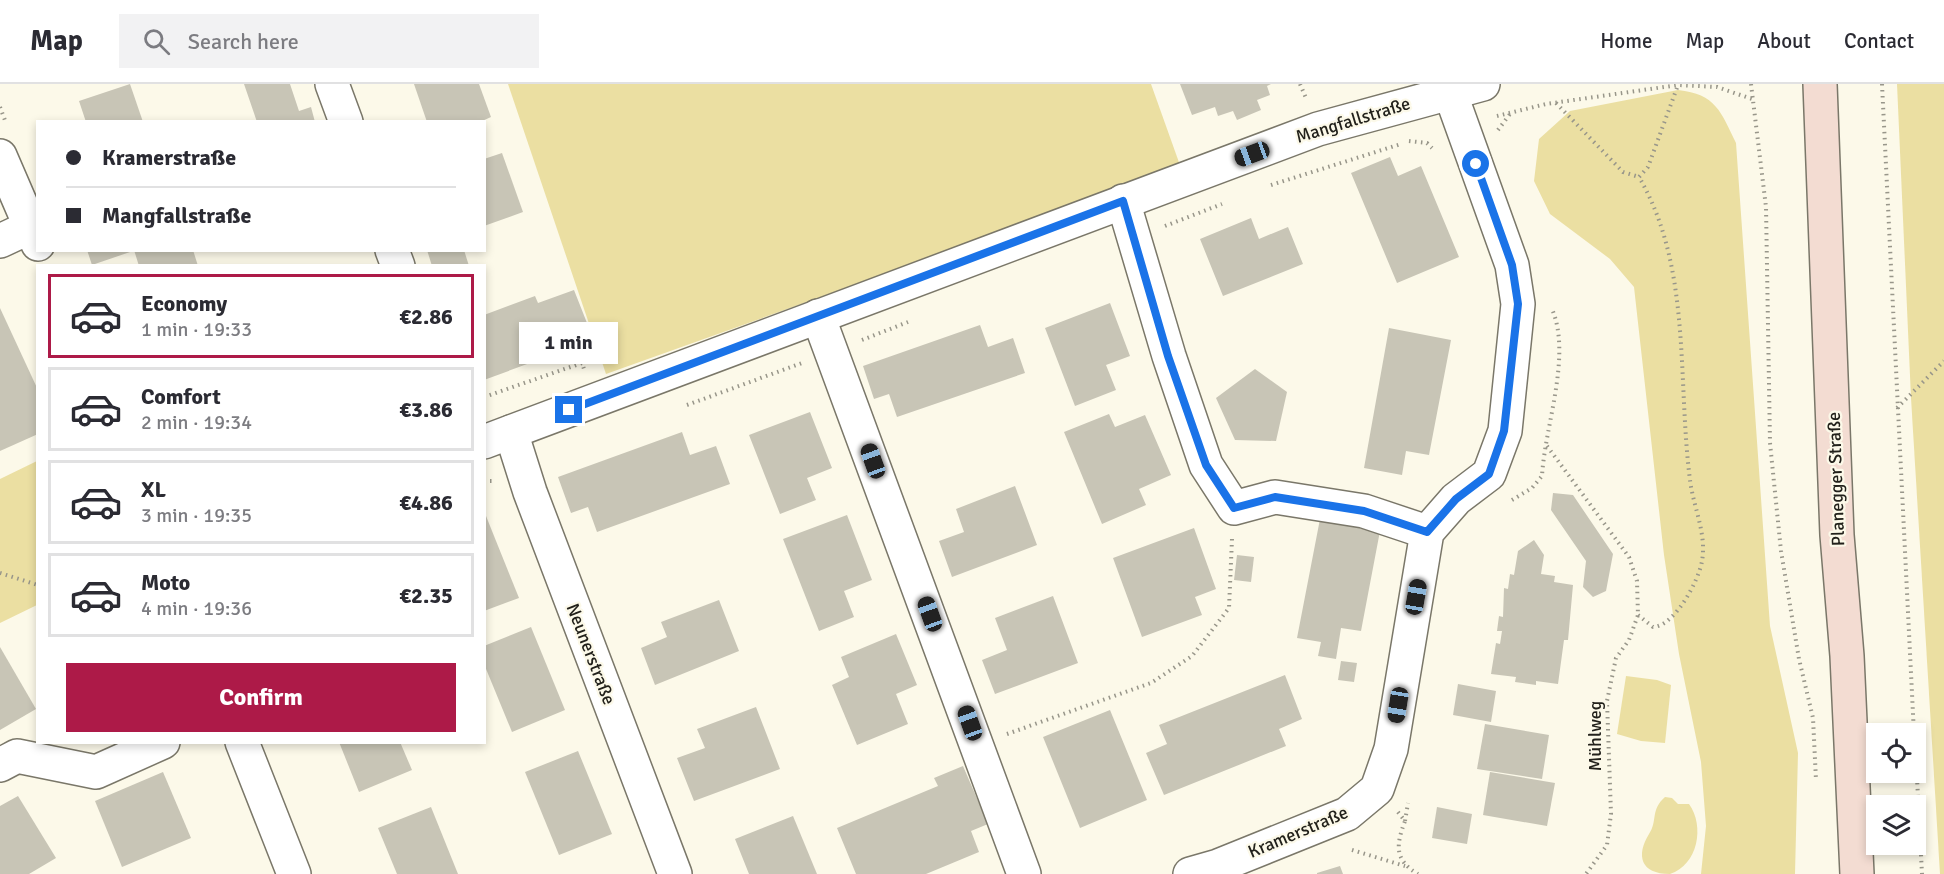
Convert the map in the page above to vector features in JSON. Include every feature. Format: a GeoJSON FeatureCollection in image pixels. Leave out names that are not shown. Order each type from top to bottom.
{"type":"FeatureCollection","features":[{"type":"Feature","properties":{"kind":"main road","name":"Planegger Straße"},"geometry":{"type":"LineString","coordinates":[[1820,84],[1837,535],[1847,656],[1857,874]]}},
{"type":"Feature","properties":{"kind":"street"},"geometry":{"type":"LineString","coordinates":[[333,84],[345,120]]}},
{"type":"Feature","properties":{"kind":"street","name":"Mangfallstraße"},"geometry":{"type":"LineString","coordinates":[[498,437],[1318,129],[1449,88],[1483,84]]}},
{"type":"Feature","properties":{"kind":"street"},"geometry":{"type":"LineString","coordinates":[[1377,789],[1390,748],[1427,532],[1456,499],[1489,474],[1504,431],[1518,304],[1512,265],[1449,88]]}},
{"type":"Feature","properties":{"kind":"street"},"geometry":{"type":"LineString","coordinates":[[0,156],[36,241],[0,241]]}},
{"type":"Feature","properties":{"kind":"street"},"geometry":{"type":"LineString","coordinates":[[1123,201],[1168,356],[1206,465],[1234,508],[1275,497],[1364,511],[1427,532]]}},
{"type":"Feature","properties":{"kind":"street"},"geometry":{"type":"LineString","coordinates":[[818,315],[1024,874]]}},
{"type":"Feature","properties":{"kind":"street","name":"Neunerstraße"},"geometry":{"type":"LineString","coordinates":[[498,437],[530,492],[675,874]]}},
{"type":"Feature","properties":{"kind":"street"},"geometry":{"type":"LineString","coordinates":[[0,765],[17,756],[96,772],[159,744]]}},
{"type":"Feature","properties":{"kind":"street"},"geometry":{"type":"LineString","coordinates":[[243,744],[294,874]]}},
{"type":"Feature","properties":{"kind":"street","name":"Kramerstraße"},"geometry":{"type":"LineString","coordinates":[[1209,871],[1347,814],[1377,789]]}},
{"type":"Feature","properties":{"kind":"path"},"geometry":{"type":"LineString","coordinates":[[1751,84],[1766,207],[1770,443],[1781,552],[1799,658],[1813,718],[1817,790]]}},
{"type":"Feature","properties":{"kind":"path"},"geometry":{"type":"LineString","coordinates":[[1881,84],[1913,723]]}},
{"type":"Feature","properties":{"kind":"path"},"geometry":{"type":"LineString","coordinates":[[1461,124],[1556,103],[1678,86],[1717,87],[1752,99]]}},
{"type":"Feature","properties":{"kind":"path"},"geometry":{"type":"LineString","coordinates":[[1639,177],[1648,167],[1678,86]]}},
{"type":"Feature","properties":{"kind":"path"},"geometry":{"type":"LineString","coordinates":[[1556,103],[1623,172],[1639,177],[1659,220],[1671,262],[1680,321],[1682,403],[1690,483],[1700,526],[1703,560],[1693,588],[1667,622],[1653,627],[1638,615]]}},
{"type":"Feature","properties":{"kind":"path"},"geometry":{"type":"LineString","coordinates":[[1896,409],[1944,361]]}},
{"type":"Feature","properties":{"kind":"path","name":"Mühlweg"},"geometry":{"type":"LineString","coordinates":[[1506,503],[1532,488],[1542,476],[1547,446],[1629,557],[1637,581],[1638,615],[1629,640],[1616,658],[1607,701],[1611,814],[1607,845],[1586,874]]}},
{"type":"Feature","properties":{"kind":"path"},"geometry":{"type":"LineString","coordinates":[[978,745],[1150,683],[1192,656],[1229,608],[1234,508]]}},
{"type":"Feature","properties":{"kind":"path"},"geometry":{"type":"LineString","coordinates":[[0,573],[36,584]]}},
{"type":"Feature","properties":{"kind":"path"},"geometry":{"type":"LineString","coordinates":[[1917,783],[1922,874]]}},
{"type":"Feature","properties":{"kind":"path"},"geometry":{"type":"LineString","coordinates":[[1377,789],[1405,821]]}},
{"type":"Feature","properties":{"kind":"path"},"geometry":{"type":"LineString","coordinates":[[1409,797],[1398,848],[1406,866],[1418,874]]}},
{"type":"Feature","properties":{"kind":"shaded area"},"geometry":{"type":"Polygon","coordinates":[[[508,84],[1151,84],[1181,168],[606,374],[508,84]]]}},
{"type":"Feature","properties":{"kind":"shaded area"},"geometry":{"type":"Polygon","coordinates":[[[1897,84],[1944,84],[1944,874],[1940,874],[1911,398],[1897,84]]]}},
{"type":"Feature","properties":{"kind":"shaded area"},"geometry":{"type":"Polygon","coordinates":[[[1678,90],[1701,96],[1716,106],[1736,143],[1770,626],[1798,753],[1795,874],[1701,874],[1706,826],[1701,762],[1679,654],[1664,555],[1634,287],[1610,259],[1550,214],[1534,181],[1539,139],[1570,111],[1678,90]]]}},
{"type":"Feature","properties":{"kind":"shaded area"},"geometry":{"type":"Polygon","coordinates":[[[36,461],[36,605],[0,623],[0,479],[36,461]]]}},
{"type":"Feature","properties":{"kind":"shaded area"},"geometry":{"type":"Polygon","coordinates":[[[1626,676],[1657,680],[1671,685],[1665,743],[1641,741],[1617,734],[1626,676]]]}},
{"type":"Feature","properties":{"kind":"shaded area"},"geometry":{"type":"Polygon","coordinates":[[[1665,797],[1672,798],[1678,804],[1689,804],[1697,823],[1693,854],[1680,869],[1670,874],[1652,871],[1643,862],[1642,856],[1645,842],[1652,829],[1657,806],[1665,797]]]}},
{"type":"Feature","properties":{"kind":"building"},"geometry":{"type":"Polygon","coordinates":[[[130,84],[142,120],[85,120],[79,101],[130,84]]]}},
{"type":"Feature","properties":{"kind":"building"},"geometry":{"type":"Polygon","coordinates":[[[244,84],[290,84],[299,111],[311,107],[314,120],[256,120],[244,84]]]}},
{"type":"Feature","properties":{"kind":"building"},"geometry":{"type":"Polygon","coordinates":[[[414,84],[479,84],[491,117],[484,120],[426,120],[414,84]]]}},
{"type":"Feature","properties":{"kind":"building"},"geometry":{"type":"Polygon","coordinates":[[[1180,84],[1271,84],[1267,86],[1270,95],[1257,100],[1261,110],[1237,120],[1233,111],[1218,116],[1215,107],[1192,115],[1180,84]]]}},
{"type":"Feature","properties":{"kind":"building"},"geometry":{"type":"Polygon","coordinates":[[[502,153],[523,212],[486,225],[486,158],[502,153]]]}},
{"type":"Feature","properties":{"kind":"building"},"geometry":{"type":"Polygon","coordinates":[[[1390,157],[1398,176],[1421,166],[1459,257],[1397,283],[1351,173],[1390,157]]]}},
{"type":"Feature","properties":{"kind":"building"},"geometry":{"type":"Polygon","coordinates":[[[1251,218],[1259,239],[1288,227],[1303,264],[1223,296],[1200,239],[1251,218]]]}},
{"type":"Feature","properties":{"kind":"building"},"geometry":{"type":"Polygon","coordinates":[[[88,252],[130,252],[95,264],[92,264],[88,252]]]}},
{"type":"Feature","properties":{"kind":"building"},"geometry":{"type":"Polygon","coordinates":[[[135,252],[194,252],[197,264],[138,264],[135,252]]]}},
{"type":"Feature","properties":{"kind":"building"},"geometry":{"type":"Polygon","coordinates":[[[428,252],[465,252],[468,264],[431,264],[428,252]]]}},
{"type":"Feature","properties":{"kind":"building"},"geometry":{"type":"Polygon","coordinates":[[[574,290],[587,323],[551,337],[557,353],[486,379],[486,314],[535,296],[538,303],[574,290]]]}},
{"type":"Feature","properties":{"kind":"building"},"geometry":{"type":"Polygon","coordinates":[[[1110,303],[1130,356],[1106,365],[1116,390],[1075,406],[1045,328],[1110,303]]]}},
{"type":"Feature","properties":{"kind":"building"},"geometry":{"type":"Polygon","coordinates":[[[0,308],[36,386],[36,435],[0,451],[0,308]]]}},
{"type":"Feature","properties":{"kind":"building"},"geometry":{"type":"Polygon","coordinates":[[[980,325],[988,347],[1013,338],[1025,373],[897,417],[889,394],[874,399],[863,366],[980,325]]]}},
{"type":"Feature","properties":{"kind":"building"},"geometry":{"type":"Polygon","coordinates":[[[1389,328],[1451,340],[1429,455],[1406,451],[1402,475],[1364,468],[1389,328]]]}},
{"type":"Feature","properties":{"kind":"building"},"geometry":{"type":"Polygon","coordinates":[[[1255,369],[1287,392],[1276,441],[1235,440],[1216,398],[1255,369]]]}},
{"type":"Feature","properties":{"kind":"building"},"geometry":{"type":"Polygon","coordinates":[[[810,412],[832,468],[807,478],[816,500],[780,514],[749,435],[810,412]]]}},
{"type":"Feature","properties":{"kind":"building"},"geometry":{"type":"Polygon","coordinates":[[[1109,414],[1115,427],[1145,415],[1171,475],[1139,489],[1146,505],[1102,524],[1064,432],[1109,414]]]}},
{"type":"Feature","properties":{"kind":"building"},"geometry":{"type":"Polygon","coordinates":[[[682,432],[690,455],[716,446],[730,484],[597,532],[588,507],[571,513],[558,477],[682,432]]]}},
{"type":"Feature","properties":{"kind":"building"},"geometry":{"type":"Polygon","coordinates":[[[1015,486],[1037,545],[952,577],[939,541],[964,532],[956,509],[1015,486]]]}},
{"type":"Feature","properties":{"kind":"building"},"geometry":{"type":"Polygon","coordinates":[[[1553,493],[1573,495],[1613,554],[1606,591],[1593,597],[1583,587],[1586,561],[1551,510],[1553,493]]]}},
{"type":"Feature","properties":{"kind":"building"},"geometry":{"type":"Polygon","coordinates":[[[847,515],[872,580],[844,591],[854,617],[819,631],[783,539],[847,515]]]}},
{"type":"Feature","properties":{"kind":"building"},"geometry":{"type":"Polygon","coordinates":[[[486,516],[519,598],[486,610],[486,516]]]}},
{"type":"Feature","properties":{"kind":"building"},"geometry":{"type":"Polygon","coordinates":[[[1320,519],[1380,531],[1361,631],[1341,628],[1336,659],[1318,656],[1321,642],[1297,638],[1320,519]]]}},
{"type":"Feature","properties":{"kind":"building"},"geometry":{"type":"Polygon","coordinates":[[[1194,528],[1216,589],[1195,597],[1202,615],[1142,637],[1113,558],[1194,528]]]}},
{"type":"Feature","properties":{"kind":"building"},"geometry":{"type":"Polygon","coordinates":[[[1534,540],[1544,555],[1541,574],[1555,576],[1554,582],[1573,585],[1568,640],[1564,640],[1558,684],[1536,681],[1536,685],[1515,682],[1516,677],[1491,674],[1496,643],[1500,644],[1502,631],[1497,631],[1499,616],[1503,617],[1504,588],[1508,589],[1510,574],[1514,575],[1518,551],[1534,540]]]}},
{"type":"Feature","properties":{"kind":"building"},"geometry":{"type":"Polygon","coordinates":[[[1237,555],[1254,557],[1251,582],[1234,580],[1237,555]]]}},
{"type":"Feature","properties":{"kind":"building"},"geometry":{"type":"Polygon","coordinates":[[[1053,596],[1078,663],[995,694],[982,660],[1007,650],[995,618],[1053,596]]]}},
{"type":"Feature","properties":{"kind":"building"},"geometry":{"type":"Polygon","coordinates":[[[719,600],[739,651],[655,685],[641,648],[667,637],[661,622],[719,600]]]}},
{"type":"Feature","properties":{"kind":"building"},"geometry":{"type":"Polygon","coordinates":[[[531,627],[565,710],[512,732],[486,669],[486,645],[531,627]]]}},
{"type":"Feature","properties":{"kind":"building"},"geometry":{"type":"Polygon","coordinates":[[[896,634],[917,685],[896,694],[908,724],[857,745],[832,685],[849,677],[841,657],[896,634]]]}},
{"type":"Feature","properties":{"kind":"building"},"geometry":{"type":"Polygon","coordinates":[[[0,647],[36,709],[0,730],[0,647]]]}},
{"type":"Feature","properties":{"kind":"building"},"geometry":{"type":"Polygon","coordinates":[[[1341,661],[1357,663],[1354,682],[1338,680],[1341,661]]]}},
{"type":"Feature","properties":{"kind":"building"},"geometry":{"type":"Polygon","coordinates":[[[1285,675],[1302,719],[1279,729],[1286,746],[1164,795],[1146,753],[1167,744],[1159,725],[1285,675]]]}},
{"type":"Feature","properties":{"kind":"building"},"geometry":{"type":"Polygon","coordinates":[[[1458,684],[1496,691],[1491,722],[1453,715],[1458,684]]]}},
{"type":"Feature","properties":{"kind":"building"},"geometry":{"type":"Polygon","coordinates":[[[756,707],[780,769],[694,801],[677,758],[705,748],[697,729],[756,707]]]}},
{"type":"Feature","properties":{"kind":"building"},"geometry":{"type":"Polygon","coordinates":[[[1110,710],[1147,800],[1080,828],[1043,737],[1110,710]]]}},
{"type":"Feature","properties":{"kind":"building"},"geometry":{"type":"Polygon","coordinates":[[[1485,724],[1549,735],[1542,779],[1477,769],[1485,724]]]}},
{"type":"Feature","properties":{"kind":"building"},"geometry":{"type":"Polygon","coordinates":[[[340,744],[401,744],[412,770],[359,792],[340,744]]]}},
{"type":"Feature","properties":{"kind":"building"},"geometry":{"type":"Polygon","coordinates":[[[578,751],[612,834],[559,855],[525,772],[578,751]]]}},
{"type":"Feature","properties":{"kind":"building"},"geometry":{"type":"Polygon","coordinates":[[[963,766],[988,824],[971,831],[979,852],[926,874],[856,874],[837,828],[938,786],[934,778],[963,766]]]}},
{"type":"Feature","properties":{"kind":"building"},"geometry":{"type":"Polygon","coordinates":[[[163,772],[191,838],[122,867],[95,801],[163,772]]]}},
{"type":"Feature","properties":{"kind":"building"},"geometry":{"type":"Polygon","coordinates":[[[1490,772],[1555,783],[1547,826],[1483,815],[1490,772]]]}},
{"type":"Feature","properties":{"kind":"building"},"geometry":{"type":"Polygon","coordinates":[[[18,796],[56,858],[29,874],[0,874],[0,806],[18,796]]]}},
{"type":"Feature","properties":{"kind":"building"},"geometry":{"type":"Polygon","coordinates":[[[431,807],[458,874],[397,874],[378,828],[431,807]]]}},
{"type":"Feature","properties":{"kind":"building"},"geometry":{"type":"Polygon","coordinates":[[[1437,807],[1472,814],[1467,844],[1432,838],[1437,807]]]}},
{"type":"Feature","properties":{"kind":"building"},"geometry":{"type":"Polygon","coordinates":[[[793,816],[817,874],[749,874],[735,839],[793,816]]]}},
{"type":"Feature","properties":{"kind":"building"},"geometry":{"type":"Polygon","coordinates":[[[1340,866],[1343,874],[1317,874],[1317,873],[1340,866]]]}},
{"type":"Feature","properties":{"kind":"route"},"geometry":{"type":"LineString","coordinates":[[569,410],[1123,201],[1168,356],[1206,465],[1234,508],[1275,497],[1364,511],[1427,532],[1456,499],[1489,474],[1504,431],[1518,304],[1512,265],[1476,164]]}}]}
